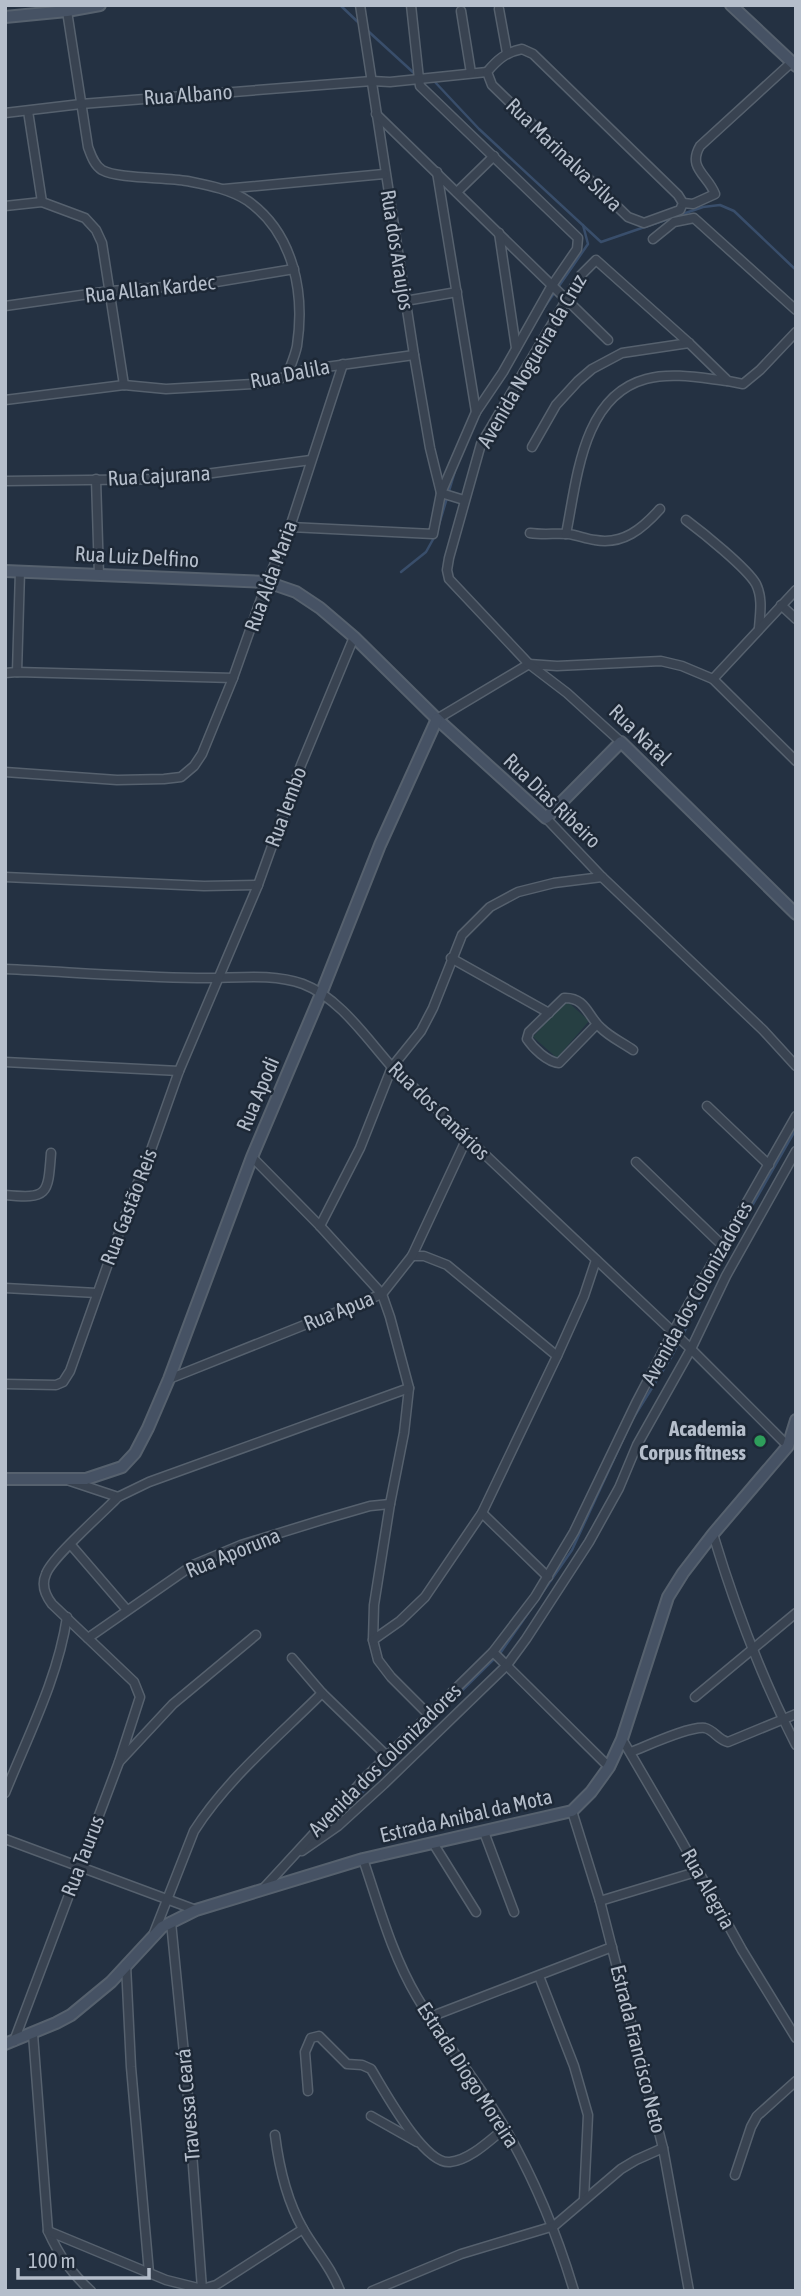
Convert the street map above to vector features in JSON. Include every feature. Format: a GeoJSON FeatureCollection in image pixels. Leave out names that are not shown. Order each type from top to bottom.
{"type":"FeatureCollection","features":[{"type":"Feature","properties":{"kind":"street"},"geometry":{"type":"LineString","coordinates":[[5,17],[100,5]]}},
{"type":"Feature","properties":{"kind":"street","name":"Rua dos Araujos"},"geometry":{"type":"LineString","coordinates":[[360,5],[414,355],[430,447],[444,494]]}},
{"type":"Feature","properties":{"kind":"street"},"geometry":{"type":"LineString","coordinates":[[411,5],[422,77],[420,86],[494,156],[457,192]]}},
{"type":"Feature","properties":{"kind":"street"},"geometry":{"type":"LineString","coordinates":[[731,5],[794,64]]}},
{"type":"Feature","properties":{"kind":"street"},"geometry":{"type":"LineString","coordinates":[[499,9],[507,53]]}},
{"type":"Feature","properties":{"kind":"street"},"geometry":{"type":"LineString","coordinates":[[67,11],[88,147],[92,158],[104,171],[185,180],[223,189],[247,201],[263,215],[285,245],[300,299],[296,348],[286,376]]}},
{"type":"Feature","properties":{"kind":"street"},"geometry":{"type":"LineString","coordinates":[[461,11],[471,73]]}},
{"type":"Feature","properties":{"kind":"street"},"geometry":{"type":"LineString","coordinates":[[487,72],[507,53],[523,49],[533,54],[678,195],[683,203]]}},
{"type":"Feature","properties":{"kind":"street","name":"Rua Marinalva Silva"},"geometry":{"type":"LineString","coordinates":[[487,72],[492,85],[628,218],[644,223],[680,209],[683,203],[694,204],[715,194],[695,164],[695,154],[700,145],[794,64]]}},
{"type":"Feature","properties":{"kind":"street","name":"Rua Albano"},"geometry":{"type":"LineString","coordinates":[[5,113],[81,104],[372,81],[390,82],[487,72]]}},
{"type":"Feature","properties":{"kind":"street"},"geometry":{"type":"LineString","coordinates":[[28,111],[42,202]]}},
{"type":"Feature","properties":{"kind":"street"},"geometry":{"type":"LineString","coordinates":[[376,114],[608,340]]}},
{"type":"Feature","properties":{"kind":"street","name":"Avenida Nogueira da Cruz"},"geometry":{"type":"LineString","coordinates":[[290,527],[433,534],[444,494],[476,412],[579,243],[578,238],[494,156]]}},
{"type":"Feature","properties":{"kind":"street"},"geometry":{"type":"LineString","coordinates":[[437,172],[476,412]]}},
{"type":"Feature","properties":{"kind":"street"},"geometry":{"type":"LineString","coordinates":[[223,189],[384,174]]}},
{"type":"Feature","properties":{"kind":"street"},"geometry":{"type":"LineString","coordinates":[[5,206],[42,202],[85,218],[96,230],[102,243],[124,385]]}},
{"type":"Feature","properties":{"kind":"street"},"geometry":{"type":"LineString","coordinates":[[653,239],[674,222],[694,218],[796,310]]}},
{"type":"Feature","properties":{"kind":"street"},"geometry":{"type":"LineString","coordinates":[[499,233],[516,348]]}},
{"type":"Feature","properties":{"kind":"street","name":"Avenida Nogueira da Cruz"},"geometry":{"type":"LineString","coordinates":[[455,587],[449,579],[447,569],[462,499],[481,444],[581,275],[596,260],[690,343]]}},
{"type":"Feature","properties":{"kind":"street","name":"Rua Allan Kardec"},"geometry":{"type":"LineString","coordinates":[[5,306],[110,291],[204,284],[293,269]]}},
{"type":"Feature","properties":{"kind":"street"},"geometry":{"type":"LineString","coordinates":[[405,301],[457,292]]}},
{"type":"Feature","properties":{"kind":"street"},"geometry":{"type":"LineString","coordinates":[[566,534],[589,434],[606,405],[627,385],[648,378],[689,376],[743,384],[796,332]]}},
{"type":"Feature","properties":{"kind":"street"},"geometry":{"type":"LineString","coordinates":[[532,447],[561,399],[578,380],[622,353],[690,343],[728,381]]}},
{"type":"Feature","properties":{"kind":"street","name":"Rua Dalila"},"geometry":{"type":"LineString","coordinates":[[5,400],[124,385],[166,390],[253,384],[304,370],[414,355]]}},
{"type":"Feature","properties":{"kind":"street","name":"Rua Alda Maria"},"geometry":{"type":"LineString","coordinates":[[5,772],[117,780],[181,777],[194,766],[202,754],[233,678],[290,527],[343,364]]}},
{"type":"Feature","properties":{"kind":"street","name":"Rua Cajurana"},"geometry":{"type":"LineString","coordinates":[[5,481],[168,479],[311,460]]}},
{"type":"Feature","properties":{"kind":"street"},"geometry":{"type":"LineString","coordinates":[[96,479],[99,575]]}},
{"type":"Feature","properties":{"kind":"street"},"geometry":{"type":"LineString","coordinates":[[444,494],[462,499]]}},
{"type":"Feature","properties":{"kind":"street"},"geometry":{"type":"LineString","coordinates":[[530,533],[566,534],[613,541],[645,526],[660,509]]}},
{"type":"Feature","properties":{"kind":"street"},"geometry":{"type":"LineString","coordinates":[[686,520],[718,546],[756,584],[761,609],[759,628]]}},
{"type":"Feature","properties":{"kind":"street","name":"Rua Luiz Delfino"},"geometry":{"type":"LineString","coordinates":[[5,571],[267,582]]}},
{"type":"Feature","properties":{"kind":"street"},"geometry":{"type":"LineString","coordinates":[[17,671],[20,571]]}},
{"type":"Feature","properties":{"kind":"street","name":"Rua Dias Ribeiro"},"geometry":{"type":"LineString","coordinates":[[267,582],[296,592],[354,637],[437,719],[546,818],[601,877],[763,1030],[796,1066]]}},
{"type":"Feature","properties":{"kind":"street","name":"Rua Natal"},"geometry":{"type":"LineString","coordinates":[[455,587],[529,664],[567,693],[621,743],[796,914]]}},
{"type":"Feature","properties":{"kind":"street"},"geometry":{"type":"LineString","coordinates":[[713,679],[796,590]]}},
{"type":"Feature","properties":{"kind":"street"},"geometry":{"type":"LineString","coordinates":[[781,605],[796,620]]}},
{"type":"Feature","properties":{"kind":"street","name":"Rua Iembo"},"geometry":{"type":"LineString","coordinates":[[219,978],[258,885],[300,765],[354,637]]}},
{"type":"Feature","properties":{"kind":"street"},"geometry":{"type":"LineString","coordinates":[[437,719],[529,664],[557,666],[661,661],[682,666],[713,679],[796,761]]}},
{"type":"Feature","properties":{"kind":"street"},"geometry":{"type":"LineString","coordinates":[[5,673],[17,671],[233,678]]}},
{"type":"Feature","properties":{"kind":"street","name":"Rua Apodi"},"geometry":{"type":"LineString","coordinates":[[66,1480],[86,1479],[122,1467],[135,1453],[148,1428],[252,1157],[380,845],[437,719]]}},
{"type":"Feature","properties":{"kind":"street"},"geometry":{"type":"LineString","coordinates":[[546,818],[621,743]]}},
{"type":"Feature","properties":{"kind":"street"},"geometry":{"type":"LineString","coordinates":[[5,877],[204,886],[258,885]]}},
{"type":"Feature","properties":{"kind":"street"},"geometry":{"type":"LineString","coordinates":[[320,1226],[360,1148],[392,1067],[421,1031],[441,989],[461,935],[490,907],[518,892],[554,883],[601,877]]}},
{"type":"Feature","properties":{"kind":"street"},"geometry":{"type":"LineString","coordinates":[[451,958],[549,1013]]}},
{"type":"Feature","properties":{"kind":"street","name":"Rua dos Canários"},"geometry":{"type":"LineString","coordinates":[[5,969],[198,979],[262,978],[303,985],[321,994],[340,1010],[392,1067],[676,1335],[794,1431]]}},
{"type":"Feature","properties":{"kind":"street","name":"Rua Gastão Reis"},"geometry":{"type":"LineString","coordinates":[[5,1384],[51,1385],[63,1382],[70,1371],[179,1071],[219,978]]}},
{"type":"Feature","properties":{"kind":"street"},"geometry":{"type":"LineString","coordinates":[[597,1024],[556,1063],[527,1039],[529,1032],[564,998],[570,998],[587,1008],[597,1024],[633,1050]]}},
{"type":"Feature","properties":{"kind":"street"},"geometry":{"type":"LineString","coordinates":[[5,1062],[179,1071]]}},
{"type":"Feature","properties":{"kind":"street"},"geometry":{"type":"LineString","coordinates":[[707,1106],[769,1165]]}},
{"type":"Feature","properties":{"kind":"street","name":"Avenida dos Colonizadores"},"geometry":{"type":"LineString","coordinates":[[262,1890],[387,1756],[495,1653],[548,1577],[574,1532],[637,1401],[796,1116]]}},
{"type":"Feature","properties":{"kind":"street","name":"Rua Apua"},"geometry":{"type":"LineString","coordinates":[[169,1379],[382,1294],[412,1256],[467,1138]]}},
{"type":"Feature","properties":{"kind":"street","name":"Avenida dos Colonizadores"},"geometry":{"type":"LineString","coordinates":[[288,1861],[358,1810],[505,1664],[546,1610],[589,1542],[726,1276],[796,1151]]}},
{"type":"Feature","properties":{"kind":"street"},"geometry":{"type":"LineString","coordinates":[[5,1195],[37,1197],[43,1193],[50,1174],[51,1153]]}},
{"type":"Feature","properties":{"kind":"street"},"geometry":{"type":"LineString","coordinates":[[252,1157],[382,1294],[409,1388],[404,1433],[374,1605],[373,1640],[379,1660],[391,1677],[429,1715]]}},
{"type":"Feature","properties":{"kind":"street"},"geometry":{"type":"LineString","coordinates":[[636,1162],[723,1246]]}},
{"type":"Feature","properties":{"kind":"street"},"geometry":{"type":"LineString","coordinates":[[412,1256],[436,1259],[447,1265],[557,1356]]}},
{"type":"Feature","properties":{"kind":"street"},"geometry":{"type":"LineString","coordinates":[[373,1640],[400,1621],[425,1597],[482,1513],[557,1356],[584,1296],[596,1260]]}},
{"type":"Feature","properties":{"kind":"street"},"geometry":{"type":"LineString","coordinates":[[5,1288],[97,1293]]}},
{"type":"Feature","properties":{"kind":"street"},"geometry":{"type":"LineString","coordinates":[[88,1638],[52,1604],[46,1596],[44,1583],[52,1563],[118,1497],[149,1482],[409,1388]]}},
{"type":"Feature","properties":{"kind":"street","name":"Estrada Anibal da Mota"},"geometry":{"type":"LineString","coordinates":[[10,2043],[71,2015],[111,1982],[152,1937],[171,1922],[196,1910],[363,1859],[572,1811],[609,1767],[622,1739],[668,1597],[713,1534],[794,1431]]}},
{"type":"Feature","properties":{"kind":"street"},"geometry":{"type":"LineString","coordinates":[[5,1479],[66,1480],[118,1497]]}},
{"type":"Feature","properties":{"kind":"street","name":"Rua Aporuna"},"geometry":{"type":"LineString","coordinates":[[88,1638],[185,1569],[205,1560],[241,1545],[326,1519],[370,1506],[390,1504]]}},
{"type":"Feature","properties":{"kind":"street"},"geometry":{"type":"LineString","coordinates":[[482,1513],[548,1577]]}},
{"type":"Feature","properties":{"kind":"street"},"geometry":{"type":"LineString","coordinates":[[713,1534],[733,1601],[752,1651],[796,1745]]}},
{"type":"Feature","properties":{"kind":"street"},"geometry":{"type":"LineString","coordinates":[[71,1545],[127,1610]]}},
{"type":"Feature","properties":{"kind":"street"},"geometry":{"type":"LineString","coordinates":[[695,1697],[796,1613]]}},
{"type":"Feature","properties":{"kind":"street"},"geometry":{"type":"LineString","coordinates":[[5,1793],[51,1679],[63,1641],[66,1617]]}},
{"type":"Feature","properties":{"kind":"street"},"geometry":{"type":"LineString","coordinates":[[119,1762],[173,1704],[256,1635]]}},
{"type":"Feature","properties":{"kind":"street","name":"Rua Taurus"},"geometry":{"type":"LineString","coordinates":[[10,2043],[119,1762],[140,1697],[134,1682],[88,1638]]}},
{"type":"Feature","properties":{"kind":"street"},"geometry":{"type":"LineString","coordinates":[[495,1653],[609,1767]]}},
{"type":"Feature","properties":{"kind":"street"},"geometry":{"type":"LineString","coordinates":[[292,1658],[322,1693],[387,1756]]}},
{"type":"Feature","properties":{"kind":"street"},"geometry":{"type":"LineString","coordinates":[[152,1937],[194,1831],[203,1817],[218,1797],[322,1693]]}},
{"type":"Feature","properties":{"kind":"street"},"geometry":{"type":"LineString","coordinates":[[631,1752],[676,1734],[702,1728],[728,1742],[796,1714]]}},
{"type":"Feature","properties":{"kind":"street"},"geometry":{"type":"LineString","coordinates":[[416,1730],[426,1741]]}},
{"type":"Feature","properties":{"kind":"street","name":"Rua Alegria"},"geometry":{"type":"LineString","coordinates":[[622,1739],[742,1950],[796,2038]]}},
{"type":"Feature","properties":{"kind":"street","name":"Estrada Francisco Neto"},"geometry":{"type":"LineString","coordinates":[[572,1811],[600,1901],[663,2148],[689,2291]]}},
{"type":"Feature","properties":{"kind":"street"},"geometry":{"type":"LineString","coordinates":[[484,1832],[514,1912]]}},
{"type":"Feature","properties":{"kind":"street"},"geometry":{"type":"LineString","coordinates":[[5,1839],[196,1910]]}},
{"type":"Feature","properties":{"kind":"street"},"geometry":{"type":"LineString","coordinates":[[433,1843],[476,1912]]}},
{"type":"Feature","properties":{"kind":"street","name":"Estrada Diogo Moreira"},"geometry":{"type":"LineString","coordinates":[[363,1859],[396,1955],[417,1997],[505,2128],[554,2226],[573,2290]]}},
{"type":"Feature","properties":{"kind":"street"},"geometry":{"type":"LineString","coordinates":[[600,1901],[699,1871]]}},
{"type":"Feature","properties":{"kind":"street","name":"Travessa Ceará"},"geometry":{"type":"LineString","coordinates":[[171,1922],[187,2084],[201,2289]]}},
{"type":"Feature","properties":{"kind":"street"},"geometry":{"type":"LineString","coordinates":[[430,2017],[612,1947]]}},
{"type":"Feature","properties":{"kind":"street"},"geometry":{"type":"LineString","coordinates":[[126,1965],[131,2067],[149,2273]]}},
{"type":"Feature","properties":{"kind":"street"},"geometry":{"type":"LineString","coordinates":[[539,1976],[574,2066],[588,2116],[584,2199]]}},
{"type":"Feature","properties":{"kind":"street"},"geometry":{"type":"LineString","coordinates":[[33,2034],[48,2231],[73,2275],[90,2291]]}},
{"type":"Feature","properties":{"kind":"street"},"geometry":{"type":"LineString","coordinates":[[308,2091],[305,2052],[311,2038],[319,2036],[346,2064],[362,2065],[370,2069],[419,2143],[438,2160],[459,2160],[505,2128]]}},
{"type":"Feature","properties":{"kind":"street"},"geometry":{"type":"LineString","coordinates":[[735,2175],[757,2116],[796,2081]]}},
{"type":"Feature","properties":{"kind":"street"},"geometry":{"type":"LineString","coordinates":[[371,2116],[419,2143]]}},
{"type":"Feature","properties":{"kind":"street"},"geometry":{"type":"LineString","coordinates":[[275,2135],[281,2172],[294,2210],[340,2291]]}},
{"type":"Feature","properties":{"kind":"street"},"geometry":{"type":"LineString","coordinates":[[372,2291],[461,2254],[554,2226],[621,2169],[663,2148]]}},
{"type":"Feature","properties":{"kind":"street"},"geometry":{"type":"LineString","coordinates":[[48,2231],[149,2273],[201,2289],[217,2288],[303,2229]]}},
{"type":"Feature","properties":{"kind":"green space"},"geometry":{"type":"Polygon","coordinates":[[[566,1000],[589,1021],[557,1058],[533,1037],[566,1000]]]}},
{"type":"Feature","properties":{"kind":"waterway"},"geometry":{"type":"LineString","coordinates":[[340,5],[360,24]]}},
{"type":"Feature","properties":{"kind":"waterway"},"geometry":{"type":"LineString","coordinates":[[368,31],[415,74]]}},
{"type":"Feature","properties":{"kind":"waterway"},"geometry":{"type":"LineString","coordinates":[[434,81],[479,129],[601,242],[703,207],[720,205],[734,211],[796,270]]}},
{"type":"Feature","properties":{"kind":"waterway"},"geometry":{"type":"LineString","coordinates":[[541,312],[588,244],[583,225]]}},
{"type":"Feature","properties":{"kind":"waterway"},"geometry":{"type":"LineString","coordinates":[[438,528],[455,471]]}},
{"type":"Feature","properties":{"kind":"waterway"},"geometry":{"type":"LineString","coordinates":[[401,572],[426,552],[436,534]]}},
{"type":"Feature","properties":{"kind":"waterway"},"geometry":{"type":"LineString","coordinates":[[341,1815],[501,1652],[572,1550],[632,1420],[672,1356],[720,1262],[796,1129]]}},
{"type":"Feature","properties":{"kind":"place","name":"Academia Corpus fitness"},"geometry":{"type":"Point","coordinates":[760,1441]}}]}
